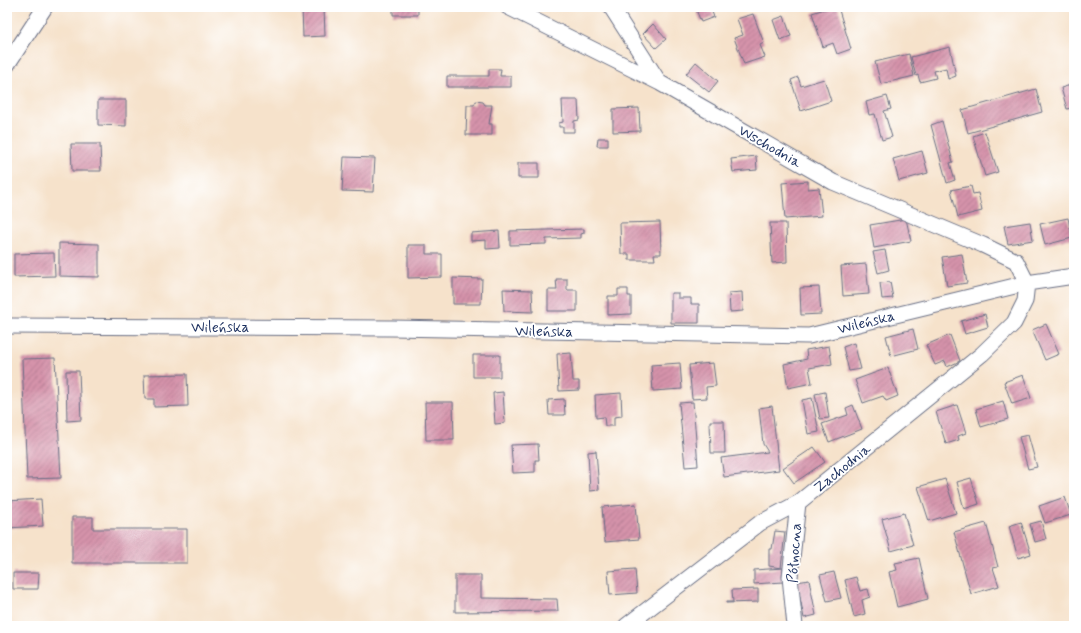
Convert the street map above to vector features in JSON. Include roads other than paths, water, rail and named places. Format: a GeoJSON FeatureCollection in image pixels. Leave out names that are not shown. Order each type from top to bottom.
{"type":"FeatureCollection","features":[{"type":"Feature","properties":{"kind":"street"},"geometry":{"type":"LineString","coordinates":[[7,65],[45,7]]}},
{"type":"Feature","properties":{"kind":"street","name":"Wschodnia"},"geometry":{"type":"LineString","coordinates":[[508,7],[660,83],[833,182],[983,245],[1016,261],[1027,283]]}},
{"type":"Feature","properties":{"kind":"street"},"geometry":{"type":"LineString","coordinates":[[611,7],[660,83]]}},
{"type":"Feature","properties":{"kind":"street","name":"Wileńska"},"geometry":{"type":"LineString","coordinates":[[7,326],[400,328],[809,336],[1027,283],[1074,276]]}},
{"type":"Feature","properties":{"kind":"street","name":"Zachodnia"},"geometry":{"type":"LineString","coordinates":[[626,626],[760,523],[798,503],[982,354],[1014,323],[1025,301],[1027,283]]}},
{"type":"Feature","properties":{"kind":"street","name":"Północna"},"geometry":{"type":"LineString","coordinates":[[795,626],[790,577],[798,503]]}}]}
